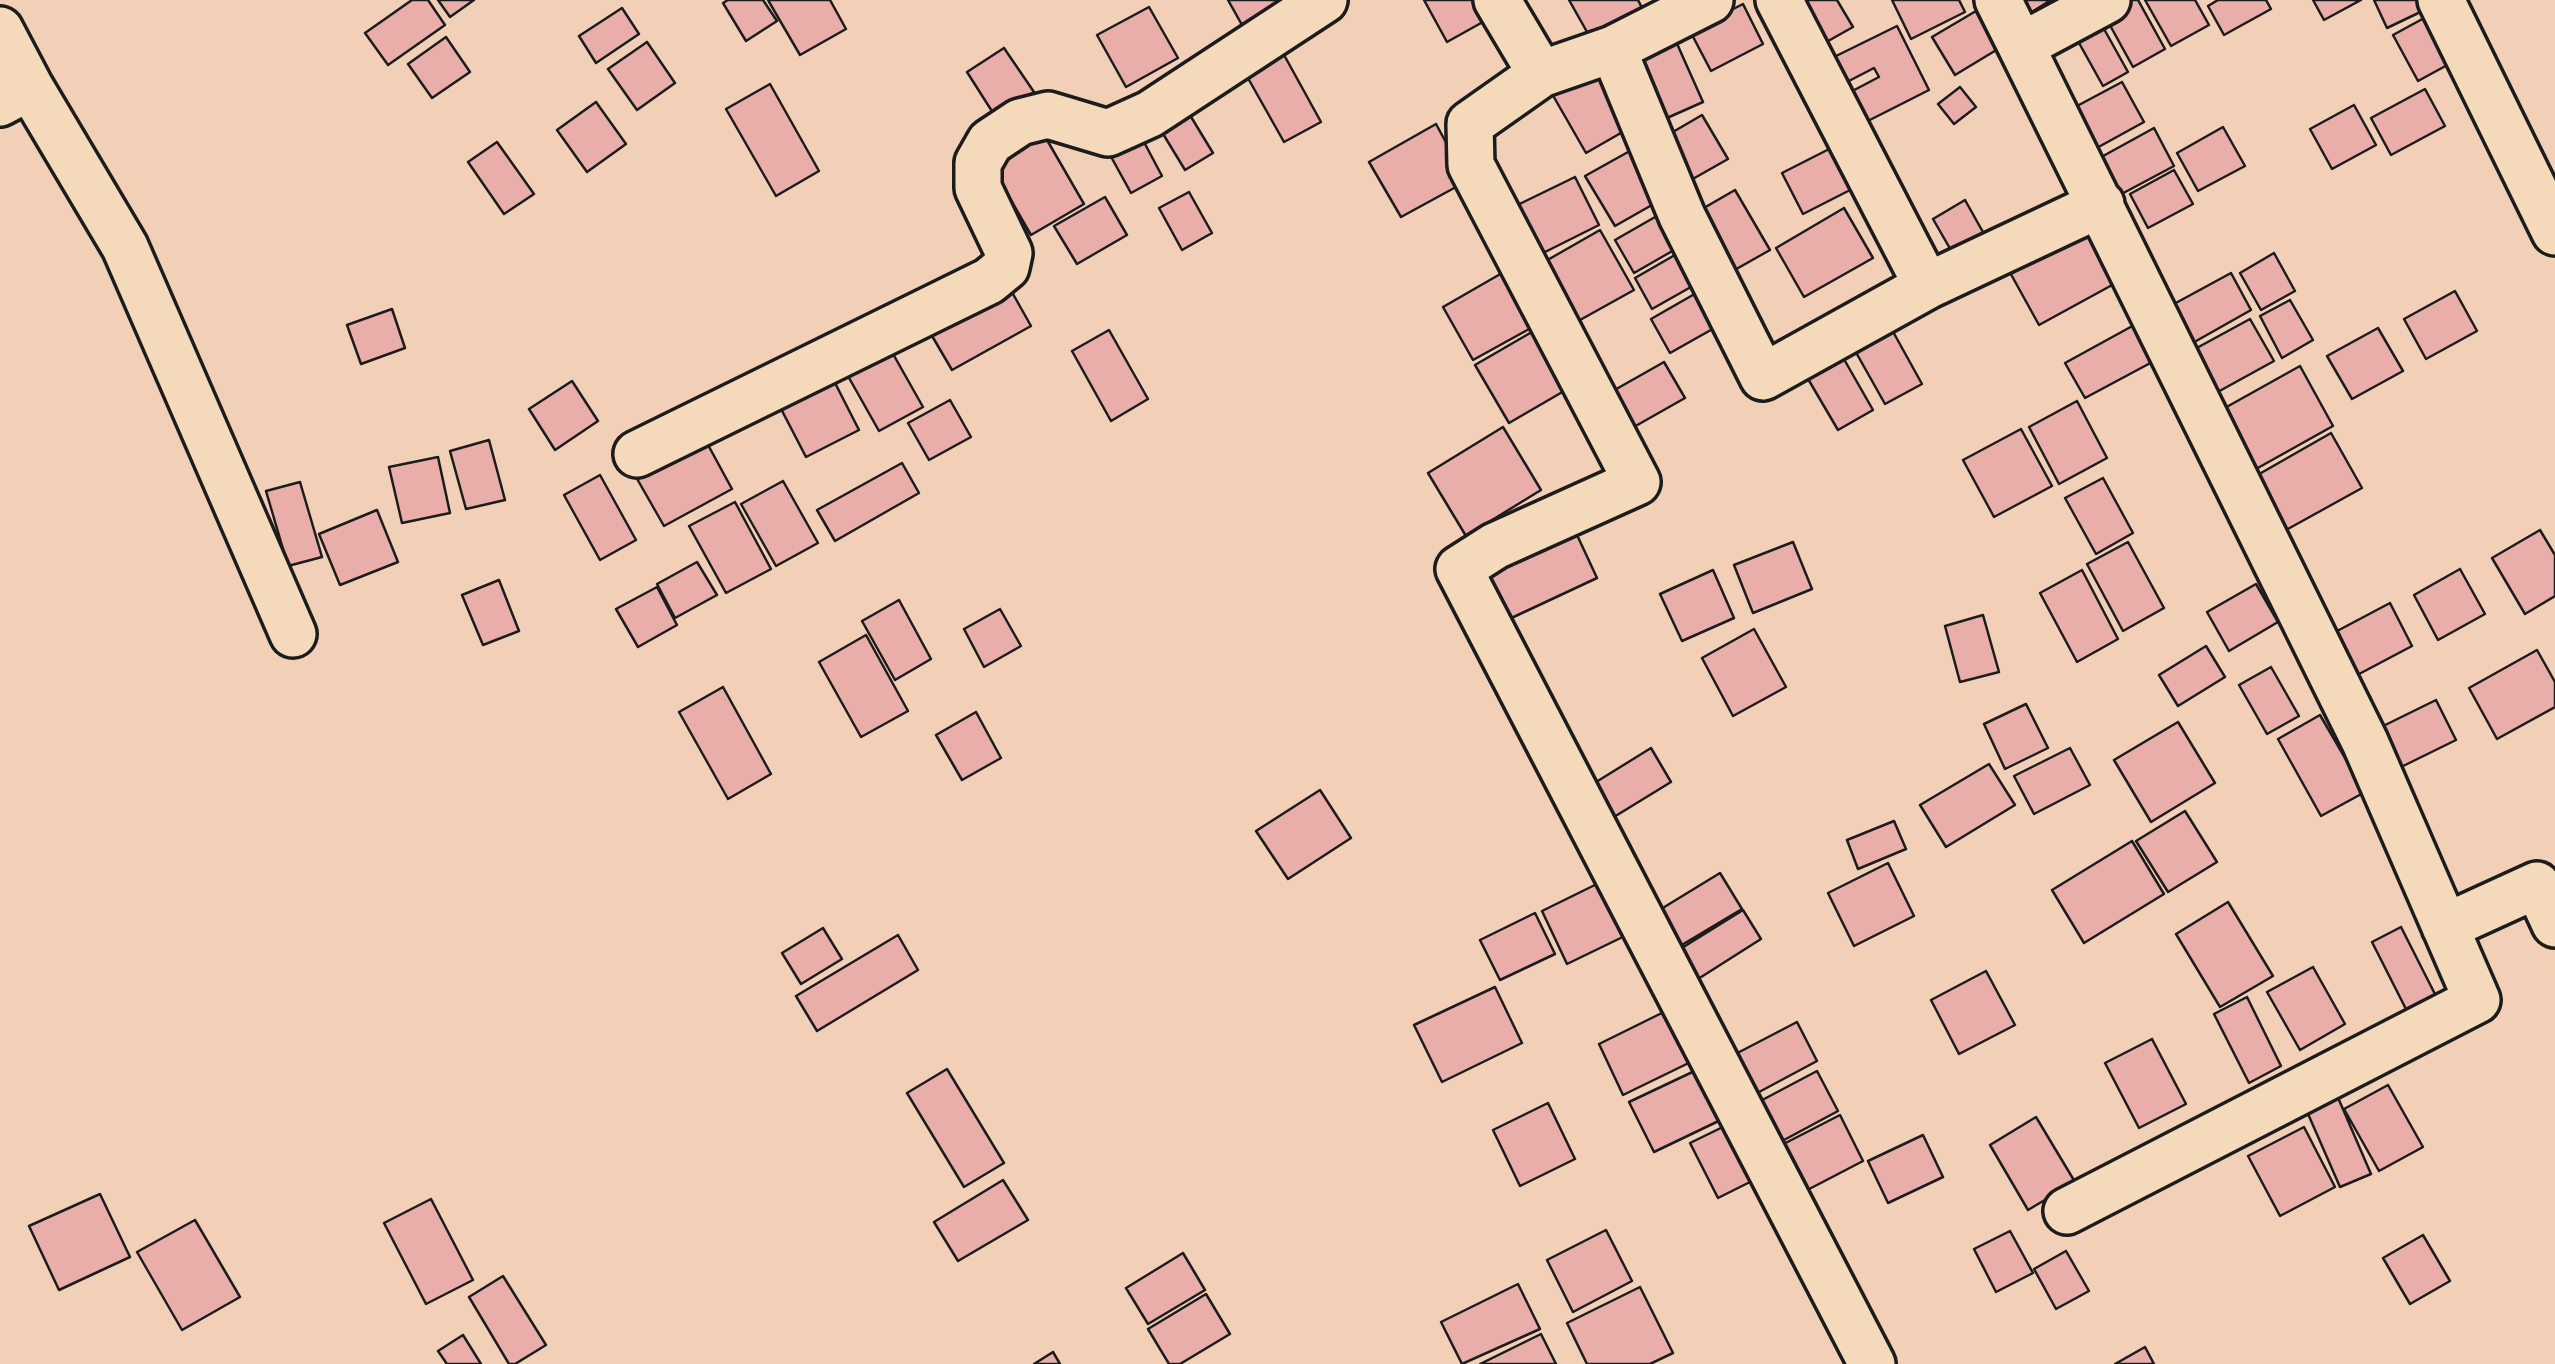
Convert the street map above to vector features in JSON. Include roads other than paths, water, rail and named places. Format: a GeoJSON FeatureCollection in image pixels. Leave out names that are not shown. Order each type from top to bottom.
{"type":"FeatureCollection","features":[{"type":"Feature","properties":{"kind":"street"},"geometry":{"type":"LineString","coordinates":[[637,454],[989,280],[1006,267],[1009,253],[978,188],[978,163],[990,142],[1020,122],[1048,116],[1108,133],[1150,114],[1324,0]]}},
{"type":"Feature","properties":{"kind":"street"},"geometry":{"type":"LineString","coordinates":[[1496,0],[1541,74]]}},
{"type":"Feature","properties":{"kind":"street"},"geometry":{"type":"LineString","coordinates":[[1710,0],[1613,49],[1541,74],[1470,124],[1470,165],[1637,482],[1495,546],[1459,569],[1872,1364]]}},
{"type":"Feature","properties":{"kind":"street"},"geometry":{"type":"LineString","coordinates":[[1779,0],[1927,286]]}},
{"type":"Feature","properties":{"kind":"street"},"geometry":{"type":"LineString","coordinates":[[1998,0],[2102,204],[2364,742],[2477,1000],[2067,1211]]}},
{"type":"Feature","properties":{"kind":"street"},"geometry":{"type":"LineString","coordinates":[[2021,46],[2107,0]]}},
{"type":"Feature","properties":{"kind":"street"},"geometry":{"type":"LineString","coordinates":[[2442,0],[2555,232]]}},
{"type":"Feature","properties":{"kind":"street"},"geometry":{"type":"LineString","coordinates":[[0,30],[15,95],[126,246],[293,634]]}},
{"type":"Feature","properties":{"kind":"street"},"geometry":{"type":"LineString","coordinates":[[1613,49],[1682,216],[1763,378],[1927,286],[2102,204]]}},
{"type":"Feature","properties":{"kind":"street"},"geometry":{"type":"LineString","coordinates":[[2445,928],[2536,885],[2555,924]]}}]}
